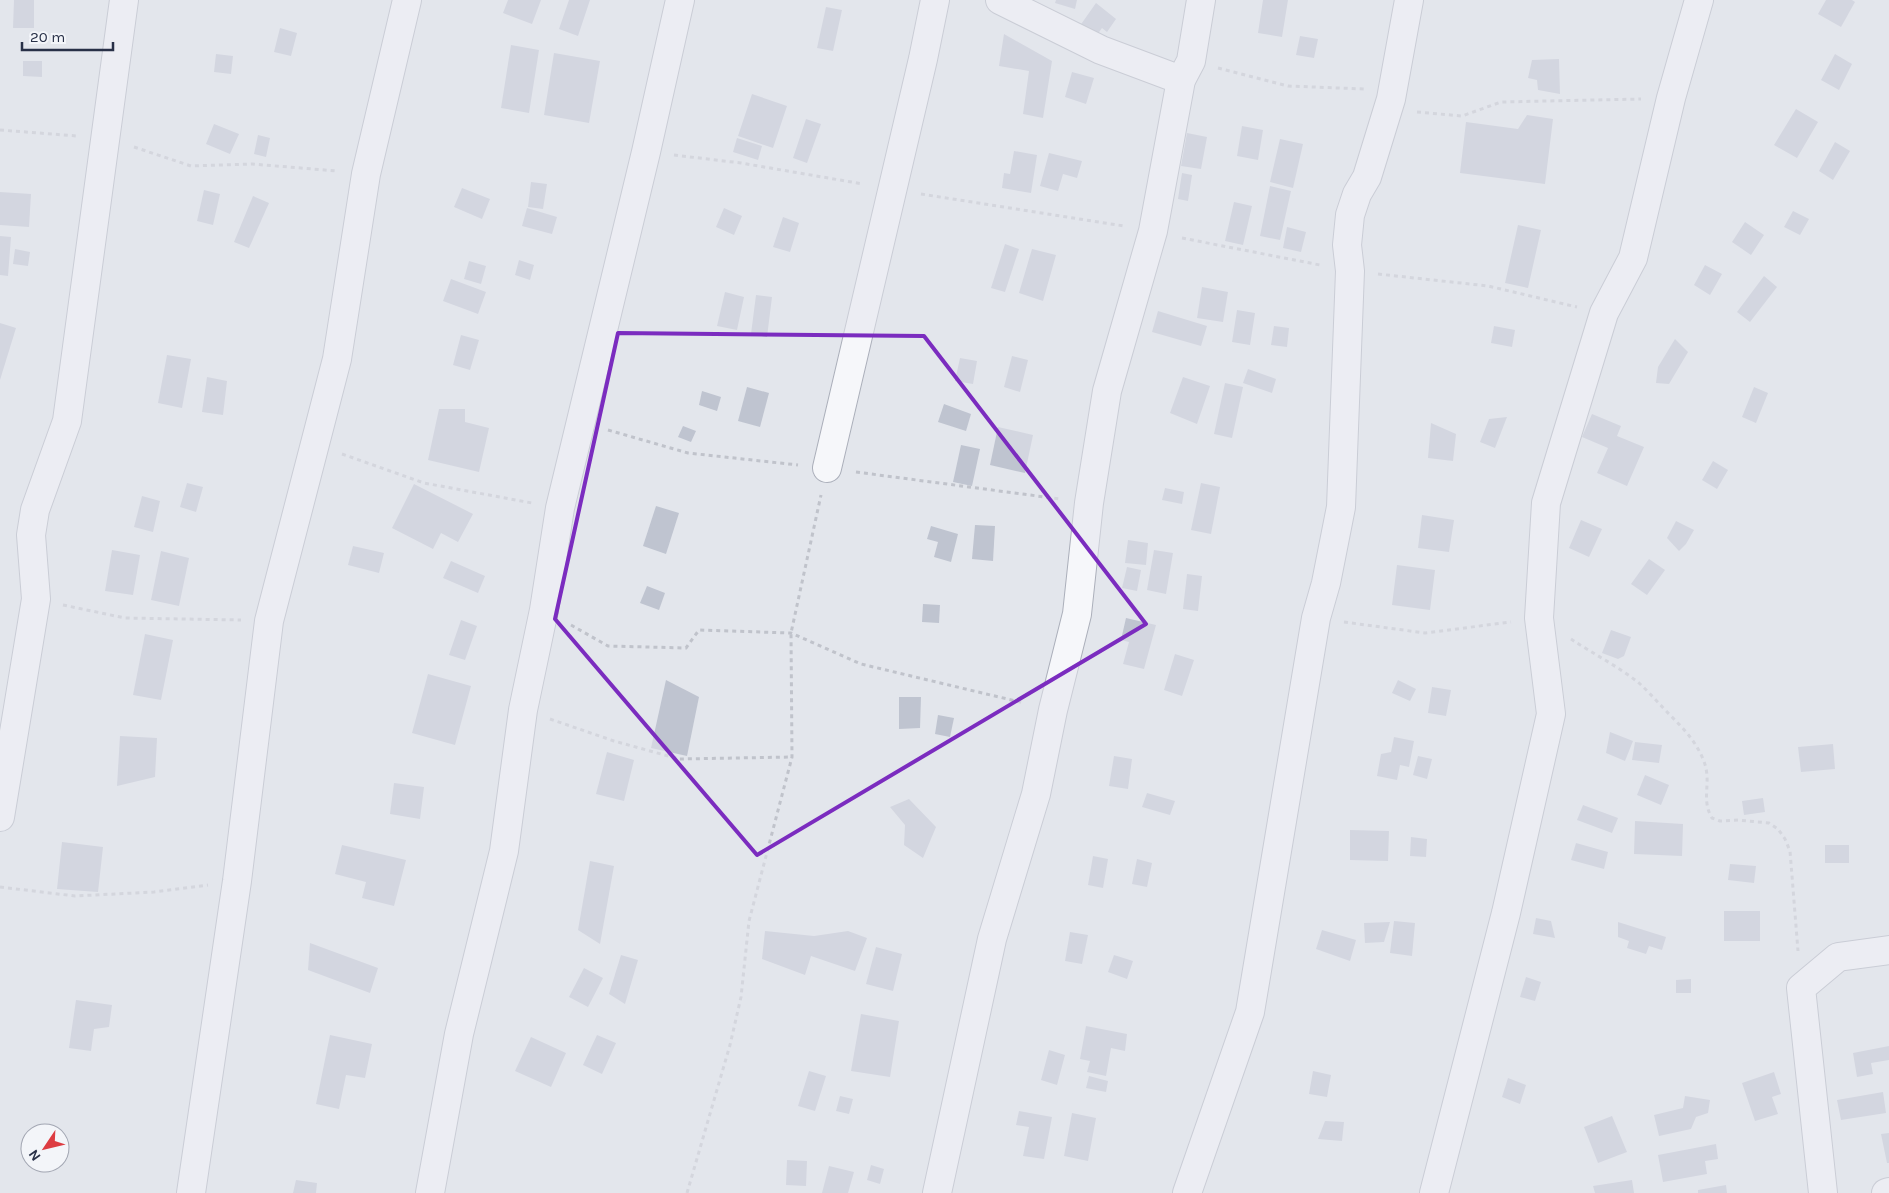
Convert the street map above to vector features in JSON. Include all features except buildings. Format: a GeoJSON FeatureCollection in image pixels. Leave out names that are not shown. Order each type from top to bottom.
{"type":"FeatureCollection","features":[{"type":"Feature","properties":{"kind":"street"},"geometry":{"type":"LineString","coordinates":[[0,816],[36,599],[31,535],[35,510],[67,420],[124,0]]}},
{"type":"Feature","properties":{"kind":"street"},"geometry":{"type":"LineString","coordinates":[[191,1193],[237,881],[269,621],[337,359],[366,174],[407,0]]}},
{"type":"Feature","properties":{"kind":"street"},"geometry":{"type":"LineString","coordinates":[[430,1193],[459,1034],[504,851],[523,710],[544,610],[560,508],[646,152],[680,0]]}},
{"type":"Feature","properties":{"kind":"street"},"geometry":{"type":"LineString","coordinates":[[827,468],[924,59],[935,0]]}},
{"type":"Feature","properties":{"kind":"street"},"geometry":{"type":"LineString","coordinates":[[1000,0],[1101,50],[1186,70]]}},
{"type":"Feature","properties":{"kind":"street"},"geometry":{"type":"LineString","coordinates":[[938,1193],[987,958],[1036,794],[1052,710],[1077,614],[1089,503],[1107,391],[1153,231],[1201,0]]}},
{"type":"Feature","properties":{"kind":"street"},"geometry":{"type":"LineString","coordinates":[[1187,1193],[1250,1012],[1316,618],[1326,582],[1340,508],[1350,271],[1347,245],[1350,215],[1357,194],[1367,177],[1391,99],[1409,0]]}},
{"type":"Feature","properties":{"kind":"street"},"geometry":{"type":"LineString","coordinates":[[1434,1193],[1506,913],[1551,714],[1538,618],[1546,503],[1604,313],[1633,258],[1671,98],[1699,0]]}},
{"type":"Feature","properties":{"kind":"street"},"geometry":{"type":"LineString","coordinates":[[1823,1193],[1801,988],[1838,957],[1889,950]]}},
{"type":"Feature","properties":{"kind":"path"},"geometry":{"type":"LineString","coordinates":[[1186,70],[1288,86],[1335,86],[1370,89],[1406,109],[1425,114],[1462,116],[1501,102],[1671,98]]}},
{"type":"Feature","properties":{"kind":"path"},"geometry":{"type":"LineString","coordinates":[[0,130],[106,138],[191,166],[252,164],[366,174]]}},
{"type":"Feature","properties":{"kind":"path"},"geometry":{"type":"LineString","coordinates":[[581,422],[688,453],[827,468],[1089,503]]}},
{"type":"Feature","properties":{"kind":"path"},"geometry":{"type":"LineString","coordinates":[[316,444],[424,483],[560,508]]}},
{"type":"Feature","properties":{"kind":"path"},"geometry":{"type":"LineString","coordinates":[[687,1193],[730,1045],[741,997],[749,921],[792,757],[791,633],[827,468]]}},
{"type":"Feature","properties":{"kind":"path"},"geometry":{"type":"LineString","coordinates":[[36,599],[125,618],[269,621]]}},
{"type":"Feature","properties":{"kind":"path"},"geometry":{"type":"LineString","coordinates":[[544,610],[608,646],[686,648],[699,630],[791,633],[861,664],[1052,710]]}},
{"type":"Feature","properties":{"kind":"path"},"geometry":{"type":"LineString","coordinates":[[1316,618],[1425,634],[1538,618],[1638,683],[1686,731],[1699,750],[1706,765],[1709,779],[1706,801],[1712,818],[1720,821],[1738,820],[1769,823],[1778,829],[1790,851],[1801,988]]}},
{"type":"Feature","properties":{"kind":"path"},"geometry":{"type":"LineString","coordinates":[[523,710],[614,741],[679,759],[792,757]]}},
{"type":"Feature","properties":{"kind":"path"},"geometry":{"type":"LineString","coordinates":[[0,887],[75,896],[154,892],[237,881]]}},
{"type":"Feature","properties":{"kind":"highlighted area"},"geometry":{"type":"Polygon","coordinates":[[[618,333],[924,336],[1146,624],[757,855],[555,619],[618,333]]]}}]}
